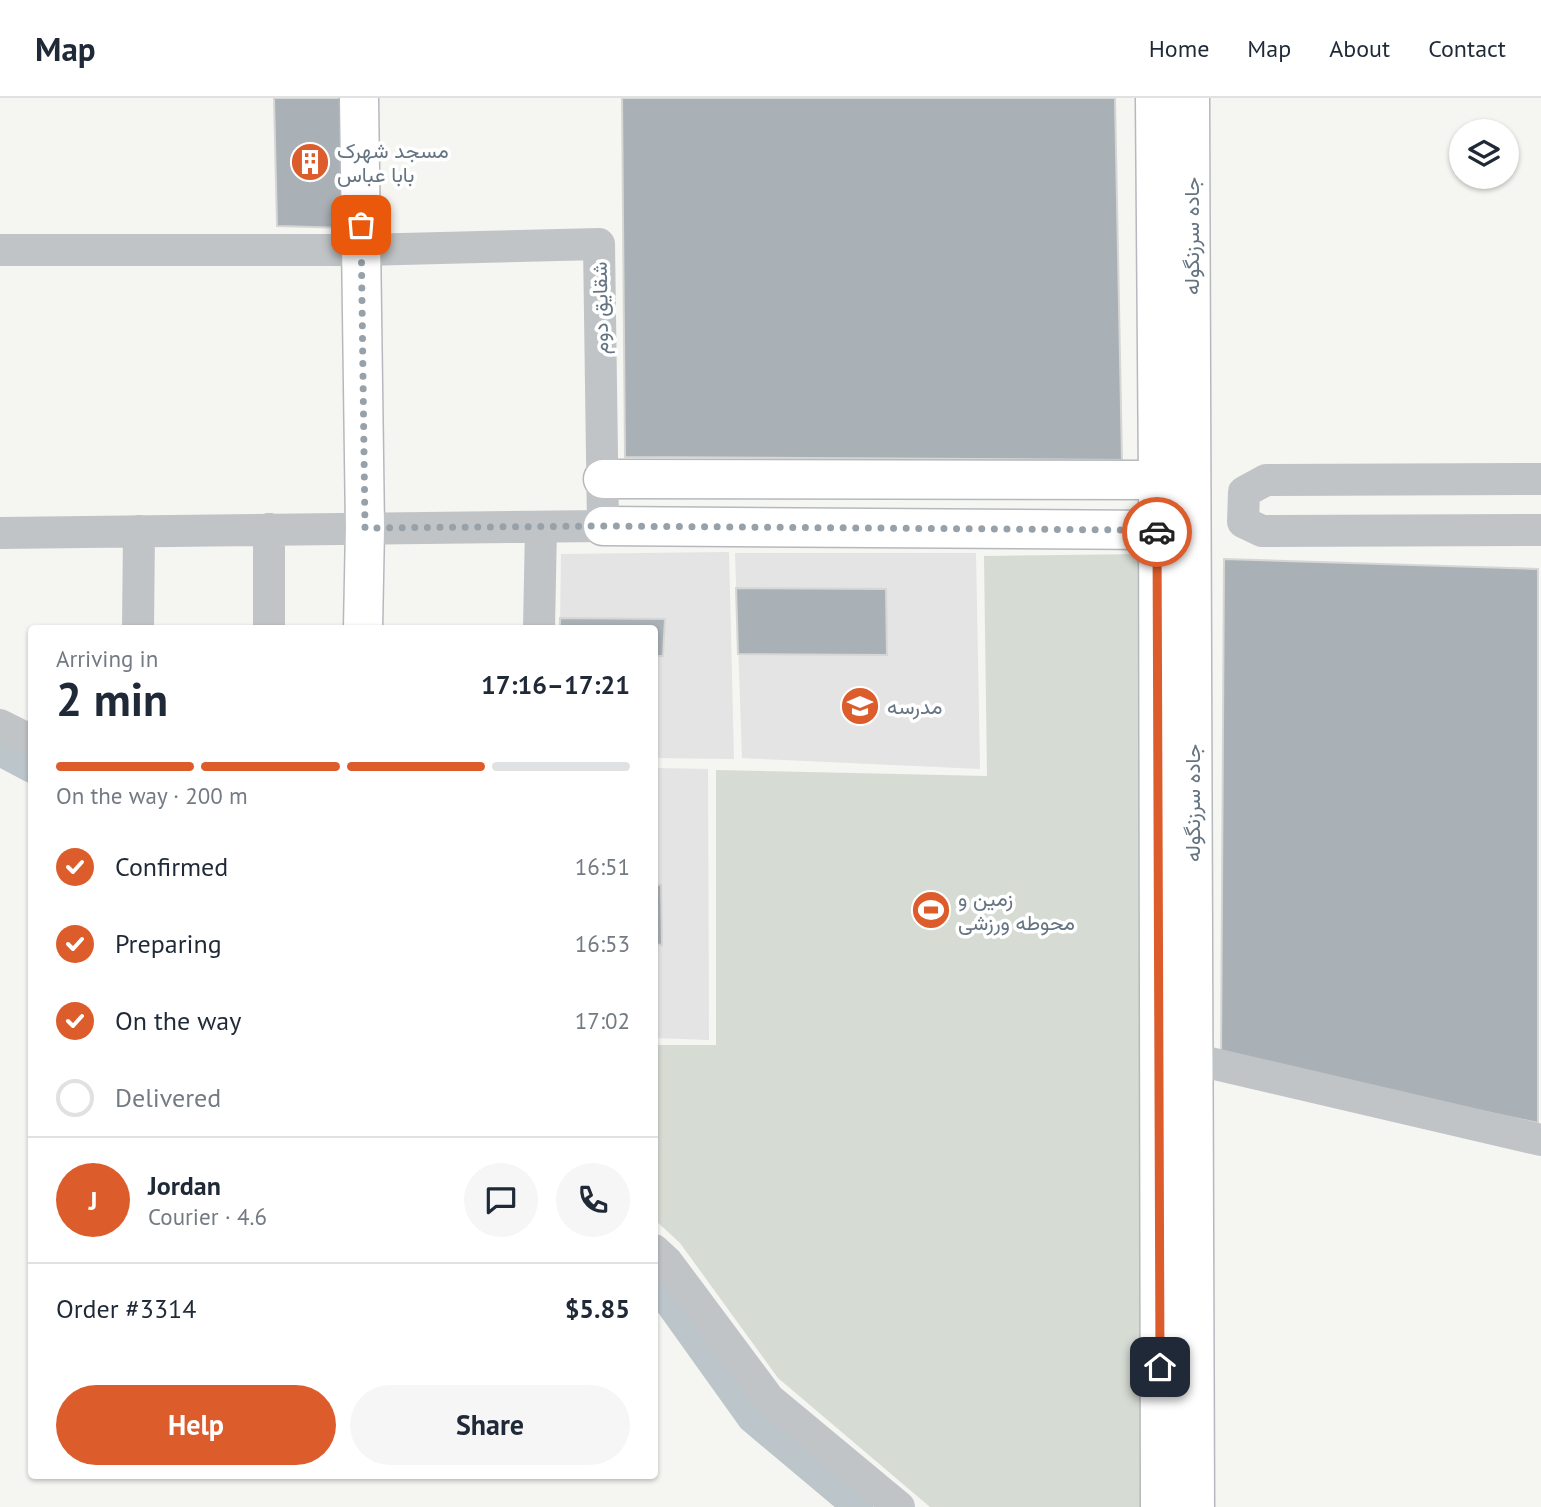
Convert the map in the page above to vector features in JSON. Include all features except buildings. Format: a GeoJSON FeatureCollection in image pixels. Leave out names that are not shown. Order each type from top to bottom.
{"type":"FeatureCollection","features":[{"type":"Feature","properties":{"kind":"street"},"geometry":{"type":"LineString","coordinates":[[359,98],[365,528],[363,625]]}},
{"type":"Feature","properties":{"kind":"street","name":"جاده سرزنگوله"},"geometry":{"type":"LineString","coordinates":[[1155,98],[1160,1507]]}},
{"type":"Feature","properties":{"kind":"street","name":"جاده سرزنگوله"},"geometry":{"type":"LineString","coordinates":[[1190,98],[1195,1507]]}},
{"type":"Feature","properties":{"kind":"street","name":"شقایق دوم"},"geometry":{"type":"LineString","coordinates":[[362,250],[599,244],[603,526]]}},
{"type":"Feature","properties":{"kind":"street"},"geometry":{"type":"LineString","coordinates":[[0,250],[362,250]]}},
{"type":"Feature","properties":{"kind":"street"},"geometry":{"type":"LineString","coordinates":[[603,479],[1158,480]]}},
{"type":"Feature","properties":{"kind":"street"},"geometry":{"type":"LineString","coordinates":[[1541,479],[1266,480],[1244,492],[1243,522],[1262,531],[1541,530]]}},
{"type":"Feature","properties":{"kind":"street"},"geometry":{"type":"LineString","coordinates":[[0,533],[603,526],[1157,530]]}},
{"type":"Feature","properties":{"kind":"street"},"geometry":{"type":"LineString","coordinates":[[539,625],[541,527]]}},
{"type":"Feature","properties":{"kind":"street"},"geometry":{"type":"LineString","coordinates":[[269,529],[269,625]]}},
{"type":"Feature","properties":{"kind":"street"},"geometry":{"type":"LineString","coordinates":[[138,625],[139,531]]}},
{"type":"Feature","properties":{"kind":"street"},"geometry":{"type":"LineString","coordinates":[[0,725],[28,739]]}},
{"type":"Feature","properties":{"kind":"street"},"geometry":{"type":"LineString","coordinates":[[1193,1059],[1541,1140]]}},
{"type":"Feature","properties":{"kind":"street"},"geometry":{"type":"LineString","coordinates":[[658,1254],[667,1262],[769,1399],[899,1507]]}},
{"type":"Feature","properties":{"kind":"shaded area"},"geometry":{"type":"Polygon","coordinates":[[[729,552],[734,759],[658,758],[658,625],[560,625],[561,554],[729,552]]]}},
{"type":"Feature","properties":{"kind":"shaded area","name":"مدرسه"},"geometry":{"type":"Polygon","coordinates":[[[735,553],[976,553],[980,769],[742,758],[735,553]]]}},
{"type":"Feature","properties":{"kind":"shaded area","name":"زمین و محوطه ورزشی"},"geometry":{"type":"Polygon","coordinates":[[[1146,554],[1144,1507],[930,1507],[778,1378],[680,1243],[658,1223],[658,1045],[716,1045],[716,770],[987,776],[984,556],[1146,554]]]}},
{"type":"Feature","properties":{"kind":"shaded area"},"geometry":{"type":"Polygon","coordinates":[[[658,768],[708,769],[709,1040],[658,1038],[658,768]]]}},
{"type":"Feature","properties":{"kind":"waterway"},"geometry":{"type":"LineString","coordinates":[[0,751],[28,766]]}},
{"type":"Feature","properties":{"kind":"waterway"},"geometry":{"type":"LineString","coordinates":[[658,1287],[752,1418],[858,1507]]}},
{"type":"Feature","properties":{"kind":"way so far"},"geometry":{"type":"LineString","coordinates":[[361,225],[365,528],[603,526],[1157,532]]}},
{"type":"Feature","properties":{"kind":"place","name":"مسجد شهرک بابا عباس"},"geometry":{"type":"Point","coordinates":[310,162]}},
{"type":"Feature","properties":{"kind":"place","name":"مدرسه"},"geometry":{"type":"Point","coordinates":[860,706]}},
{"type":"Feature","properties":{"kind":"place","name":"زمین و محوطه ورزشی"},"geometry":{"type":"Point","coordinates":[931,910]}},
{"type":"Feature","properties":{"kind":"route"},"geometry":{"type":"LineString","coordinates":[[1157,532],[1160,1367]]}}]}
